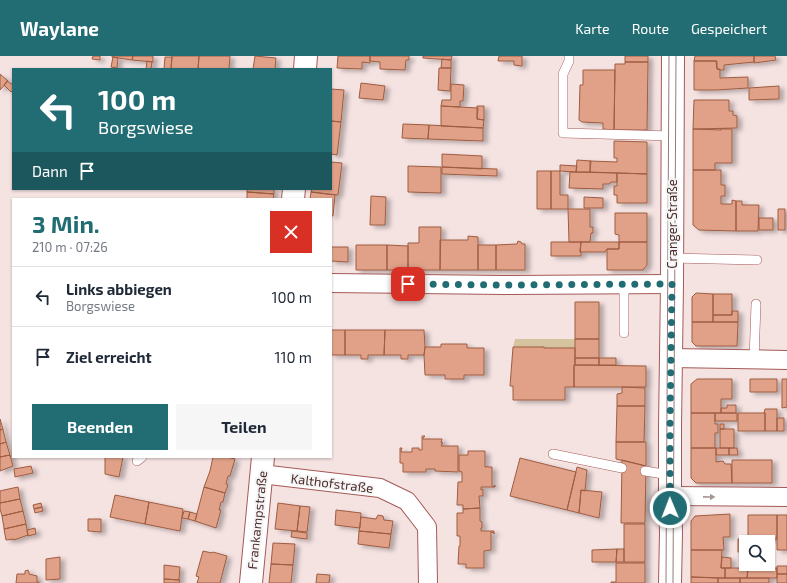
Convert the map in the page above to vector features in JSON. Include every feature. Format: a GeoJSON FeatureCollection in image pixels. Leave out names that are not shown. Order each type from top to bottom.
{"type":"FeatureCollection","features":[{"type":"Feature","properties":{"kind":"main road"},"geometry":{"type":"LineString","coordinates":[[305,68],[306,56]]}},
{"type":"Feature","properties":{"kind":"main road","name":"Cranger Straße"},"geometry":{"type":"LineString","coordinates":[[670,583],[673,56]]}},
{"type":"Feature","properties":{"kind":"main road","name":"Frankampstraße"},"geometry":{"type":"LineString","coordinates":[[251,583],[262,466]]}},
{"type":"Feature","properties":{"kind":"street"},"geometry":{"type":"LineString","coordinates":[[332,283],[503,285],[672,284]]}},
{"type":"Feature","properties":{"kind":"street"},"geometry":{"type":"LineString","coordinates":[[671,358],[787,360]]}},
{"type":"Feature","properties":{"kind":"street","name":"Kalthofstraße"},"geometry":{"type":"LineString","coordinates":[[262,466],[380,488],[407,501],[428,526],[428,583]]}},
{"type":"Feature","properties":{"kind":"street"},"geometry":{"type":"LineString","coordinates":[[670,486],[787,498]]}},
{"type":"Feature","properties":{"kind":"lane"},"geometry":{"type":"LineString","coordinates":[[569,56],[569,62],[563,74],[563,133],[673,136]]}},
{"type":"Feature","properties":{"kind":"lane"},"geometry":{"type":"LineString","coordinates":[[672,258],[757,260]]}},
{"type":"Feature","properties":{"kind":"lane"},"geometry":{"type":"LineString","coordinates":[[624,284],[624,333]]}},
{"type":"Feature","properties":{"kind":"lane"},"geometry":{"type":"LineString","coordinates":[[754,360],[756,304]]}},
{"type":"Feature","properties":{"kind":"lane"},"geometry":{"type":"LineString","coordinates":[[554,454],[622,468]]}},
{"type":"Feature","properties":{"kind":"lane"},"geometry":{"type":"LineString","coordinates":[[646,471],[670,486]]}},
{"type":"Feature","properties":{"kind":"shaded area"},"geometry":{"type":"Polygon","coordinates":[[[515,339],[575,339],[575,348],[513,347],[515,339]]]}},
{"type":"Feature","properties":{"kind":"building"},"geometry":{"type":"Polygon","coordinates":[[[93,56],[100,56],[100,60],[92,59],[93,56]]]}},
{"type":"Feature","properties":{"kind":"building"},"geometry":{"type":"Polygon","coordinates":[[[112,56],[133,56],[132,60],[112,56]]]}},
{"type":"Feature","properties":{"kind":"building"},"geometry":{"type":"Polygon","coordinates":[[[133,56],[153,56],[153,62],[132,60],[133,56]]]}},
{"type":"Feature","properties":{"kind":"building"},"geometry":{"type":"Polygon","coordinates":[[[172,56],[199,56],[198,68],[171,68],[172,56]]]}},
{"type":"Feature","properties":{"kind":"building"},"geometry":{"type":"Polygon","coordinates":[[[199,56],[230,56],[229,68],[198,68],[199,56]]]}},
{"type":"Feature","properties":{"kind":"building"},"geometry":{"type":"Polygon","coordinates":[[[255,56],[276,58],[275,68],[253,68],[255,56]]]}},
{"type":"Feature","properties":{"kind":"building"},"geometry":{"type":"Polygon","coordinates":[[[338,56],[370,56],[370,63],[362,62],[362,69],[337,68],[338,56]]]}},
{"type":"Feature","properties":{"kind":"building"},"geometry":{"type":"Polygon","coordinates":[[[370,56],[409,56],[409,60],[406,60],[405,70],[380,69],[380,62],[370,61],[370,56]]]}},
{"type":"Feature","properties":{"kind":"building"},"geometry":{"type":"Polygon","coordinates":[[[423,56],[452,56],[451,60],[423,58],[423,56]]]}},
{"type":"Feature","properties":{"kind":"building"},"geometry":{"type":"Polygon","coordinates":[[[499,56],[522,56],[522,66],[514,65],[514,61],[498,61],[499,56]]]}},
{"type":"Feature","properties":{"kind":"building"},"geometry":{"type":"Polygon","coordinates":[[[625,56],[648,56],[648,62],[625,62],[625,56]]]}},
{"type":"Feature","properties":{"kind":"building"},"geometry":{"type":"Polygon","coordinates":[[[695,56],[754,56],[754,62],[724,65],[724,70],[720,70],[717,69],[717,61],[694,61],[695,56]]]}},
{"type":"Feature","properties":{"kind":"building"},"geometry":{"type":"Polygon","coordinates":[[[754,56],[775,56],[776,60],[754,63],[754,56]]]}},
{"type":"Feature","properties":{"kind":"building"},"geometry":{"type":"Polygon","coordinates":[[[113,57],[118,58],[117,68],[111,67],[113,57]]]}},
{"type":"Feature","properties":{"kind":"building"},"geometry":{"type":"Polygon","coordinates":[[[165,57],[172,57],[171,68],[164,68],[165,57]]]}},
{"type":"Feature","properties":{"kind":"building"},"geometry":{"type":"Polygon","coordinates":[[[442,59],[451,60],[451,68],[441,68],[442,59]]]}},
{"type":"Feature","properties":{"kind":"building"},"geometry":{"type":"Polygon","coordinates":[[[147,61],[152,62],[151,68],[146,68],[147,61]]]}},
{"type":"Feature","properties":{"kind":"building"},"geometry":{"type":"Polygon","coordinates":[[[694,61],[716,61],[717,69],[720,70],[720,78],[748,77],[748,88],[694,90],[694,61]]]}},
{"type":"Feature","properties":{"kind":"building"},"geometry":{"type":"Polygon","coordinates":[[[625,62],[648,62],[647,130],[614,130],[615,64],[625,64],[625,62]]]}},
{"type":"Feature","properties":{"kind":"building"},"geometry":{"type":"Polygon","coordinates":[[[439,68],[451,68],[450,91],[438,90],[439,68]]]}},
{"type":"Feature","properties":{"kind":"building"},"geometry":{"type":"Polygon","coordinates":[[[583,70],[615,70],[614,130],[603,129],[603,123],[582,122],[579,120],[580,85],[583,85],[583,70]]]}},
{"type":"Feature","properties":{"kind":"building"},"geometry":{"type":"Polygon","coordinates":[[[0,74],[8,81],[0,90],[0,74]]]}},
{"type":"Feature","properties":{"kind":"building"},"geometry":{"type":"Polygon","coordinates":[[[7,81],[12,84],[12,91],[11,92],[4,85],[7,81]]]}},
{"type":"Feature","properties":{"kind":"building"},"geometry":{"type":"Polygon","coordinates":[[[361,83],[385,86],[383,100],[359,98],[361,83]]]}},
{"type":"Feature","properties":{"kind":"building"},"geometry":{"type":"Polygon","coordinates":[[[451,84],[464,85],[463,101],[460,101],[460,107],[441,106],[442,100],[451,100],[451,84]]]}},
{"type":"Feature","properties":{"kind":"building"},"geometry":{"type":"Polygon","coordinates":[[[779,86],[779,99],[749,100],[749,88],[779,86]]]}},
{"type":"Feature","properties":{"kind":"building"},"geometry":{"type":"Polygon","coordinates":[[[332,89],[344,90],[341,122],[332,121],[332,89]]]}},
{"type":"Feature","properties":{"kind":"building"},"geometry":{"type":"Polygon","coordinates":[[[694,100],[729,100],[729,111],[733,111],[733,115],[737,116],[737,128],[693,129],[694,100]]]}},
{"type":"Feature","properties":{"kind":"building"},"geometry":{"type":"Polygon","coordinates":[[[441,106],[478,108],[477,119],[484,120],[483,128],[441,126],[441,106]]]}},
{"type":"Feature","properties":{"kind":"building"},"geometry":{"type":"Polygon","coordinates":[[[477,106],[484,106],[484,120],[477,119],[477,106]]]}},
{"type":"Feature","properties":{"kind":"building"},"geometry":{"type":"Polygon","coordinates":[[[332,121],[341,122],[337,155],[332,154],[332,121]]]}},
{"type":"Feature","properties":{"kind":"building"},"geometry":{"type":"Polygon","coordinates":[[[403,124],[429,125],[428,139],[402,138],[403,124]]]}},
{"type":"Feature","properties":{"kind":"building"},"geometry":{"type":"Polygon","coordinates":[[[429,125],[483,128],[483,141],[428,139],[429,125]]]}},
{"type":"Feature","properties":{"kind":"building"},"geometry":{"type":"Polygon","coordinates":[[[693,129],[732,129],[732,163],[715,163],[715,170],[693,170],[693,129]]]}},
{"type":"Feature","properties":{"kind":"building"},"geometry":{"type":"Polygon","coordinates":[[[614,141],[647,142],[647,174],[590,172],[590,161],[617,162],[617,158],[614,158],[614,141]]]}},
{"type":"Feature","properties":{"kind":"building"},"geometry":{"type":"Polygon","coordinates":[[[442,154],[482,156],[482,169],[442,167],[442,154]]]}},
{"type":"Feature","properties":{"kind":"building"},"geometry":{"type":"Polygon","coordinates":[[[577,160],[591,161],[590,172],[576,172],[577,160]]]}},
{"type":"Feature","properties":{"kind":"building"},"geometry":{"type":"Polygon","coordinates":[[[332,162],[342,163],[338,195],[311,192],[312,190],[332,190],[332,162]]]}},
{"type":"Feature","properties":{"kind":"building"},"geometry":{"type":"Polygon","coordinates":[[[560,165],[577,166],[576,172],[560,171],[560,165]]]}},
{"type":"Feature","properties":{"kind":"building"},"geometry":{"type":"Polygon","coordinates":[[[408,166],[441,167],[441,193],[408,192],[408,166]]]}},
{"type":"Feature","properties":{"kind":"building"},"geometry":{"type":"Polygon","coordinates":[[[442,167],[497,169],[497,176],[442,174],[442,167]]]}},
{"type":"Feature","properties":{"kind":"building"},"geometry":{"type":"Polygon","coordinates":[[[693,170],[721,170],[721,185],[725,185],[725,196],[721,196],[721,204],[732,204],[732,200],[736,201],[736,231],[699,230],[693,225],[693,170]]]}},
{"type":"Feature","properties":{"kind":"building"},"geometry":{"type":"Polygon","coordinates":[[[537,171],[551,171],[551,209],[537,209],[537,171]]]}},
{"type":"Feature","properties":{"kind":"building"},"geometry":{"type":"Polygon","coordinates":[[[551,171],[560,171],[560,195],[568,195],[568,209],[551,209],[551,171]]]}},
{"type":"Feature","properties":{"kind":"building"},"geometry":{"type":"Polygon","coordinates":[[[570,172],[617,173],[617,182],[603,184],[603,189],[569,188],[570,172]]]}},
{"type":"Feature","properties":{"kind":"building"},"geometry":{"type":"Polygon","coordinates":[[[617,173],[647,174],[647,203],[617,203],[617,195],[614,195],[614,186],[617,186],[617,173]]]}},
{"type":"Feature","properties":{"kind":"building"},"geometry":{"type":"Polygon","coordinates":[[[247,190],[274,190],[274,194],[247,192],[247,190]]]}},
{"type":"Feature","properties":{"kind":"building"},"geometry":{"type":"Polygon","coordinates":[[[247,192],[274,194],[273,198],[247,198],[247,192]]]}},
{"type":"Feature","properties":{"kind":"building"},"geometry":{"type":"Polygon","coordinates":[[[311,192],[335,195],[333,216],[332,198],[310,198],[311,192]]]}},
{"type":"Feature","properties":{"kind":"building"},"geometry":{"type":"Polygon","coordinates":[[[371,196],[386,197],[385,225],[370,225],[371,196]]]}},
{"type":"Feature","properties":{"kind":"building"},"geometry":{"type":"Polygon","coordinates":[[[584,197],[603,198],[603,208],[584,208],[584,197]]]}},
{"type":"Feature","properties":{"kind":"building"},"geometry":{"type":"Polygon","coordinates":[[[736,201],[742,201],[742,205],[759,205],[758,231],[736,231],[736,201]]]}},
{"type":"Feature","properties":{"kind":"building"},"geometry":{"type":"Polygon","coordinates":[[[568,209],[590,209],[590,227],[593,227],[593,233],[591,233],[590,242],[569,242],[568,209]]]}},
{"type":"Feature","properties":{"kind":"building"},"geometry":{"type":"Polygon","coordinates":[[[778,209],[785,209],[785,230],[778,230],[778,209]]]}},
{"type":"Feature","properties":{"kind":"building"},"geometry":{"type":"Polygon","coordinates":[[[615,213],[647,213],[647,242],[619,242],[619,235],[615,234],[615,213]]]}},
{"type":"Feature","properties":{"kind":"building"},"geometry":{"type":"Polygon","coordinates":[[[759,218],[773,218],[773,230],[759,230],[759,218]]]}},
{"type":"Feature","properties":{"kind":"building"},"geometry":{"type":"Polygon","coordinates":[[[419,227],[441,227],[440,270],[408,270],[408,243],[419,243],[419,227]]]}},
{"type":"Feature","properties":{"kind":"building"},"geometry":{"type":"Polygon","coordinates":[[[468,236],[478,237],[478,270],[440,270],[440,240],[468,240],[468,236]]]}},
{"type":"Feature","properties":{"kind":"building"},"geometry":{"type":"Polygon","coordinates":[[[518,241],[525,244],[525,270],[496,270],[496,245],[517,244],[518,241]]]}},
{"type":"Feature","properties":{"kind":"building"},"geometry":{"type":"Polygon","coordinates":[[[551,242],[581,242],[581,256],[551,256],[551,242]]]}},
{"type":"Feature","properties":{"kind":"building"},"geometry":{"type":"Polygon","coordinates":[[[581,242],[619,242],[619,249],[607,249],[605,252],[580,252],[581,242]]]}},
{"type":"Feature","properties":{"kind":"building"},"geometry":{"type":"Polygon","coordinates":[[[619,242],[647,242],[647,265],[643,270],[607,270],[607,249],[619,249],[619,242]]]}},
{"type":"Feature","properties":{"kind":"building"},"geometry":{"type":"Polygon","coordinates":[[[356,245],[387,245],[387,270],[356,270],[356,245]]]}},
{"type":"Feature","properties":{"kind":"building"},"geometry":{"type":"Polygon","coordinates":[[[387,245],[408,246],[408,270],[387,270],[387,245]]]}},
{"type":"Feature","properties":{"kind":"building"},"geometry":{"type":"Polygon","coordinates":[[[478,245],[496,245],[496,270],[478,270],[478,245]]]}},
{"type":"Feature","properties":{"kind":"building"},"geometry":{"type":"Polygon","coordinates":[[[332,247],[348,247],[348,262],[332,261],[332,247]]]}},
{"type":"Feature","properties":{"kind":"building"},"geometry":{"type":"Polygon","coordinates":[[[696,293],[713,294],[713,322],[692,322],[692,297],[696,293]]]}},
{"type":"Feature","properties":{"kind":"building"},"geometry":{"type":"Polygon","coordinates":[[[713,294],[732,294],[732,315],[713,315],[713,294]]]}},
{"type":"Feature","properties":{"kind":"building"},"geometry":{"type":"Polygon","coordinates":[[[575,302],[599,302],[599,339],[575,339],[575,302]]]}},
{"type":"Feature","properties":{"kind":"building"},"geometry":{"type":"Polygon","coordinates":[[[732,311],[738,311],[738,322],[713,322],[713,315],[732,315],[732,311]]]}},
{"type":"Feature","properties":{"kind":"building"},"geometry":{"type":"Polygon","coordinates":[[[692,322],[738,322],[737,346],[696,346],[692,342],[692,322]]]}},
{"type":"Feature","properties":{"kind":"building"},"geometry":{"type":"Polygon","coordinates":[[[332,330],[345,330],[345,355],[332,355],[332,330]]]}},
{"type":"Feature","properties":{"kind":"building"},"geometry":{"type":"Polygon","coordinates":[[[345,330],[385,330],[384,355],[368,355],[368,359],[361,359],[361,355],[345,355],[345,330]]]}},
{"type":"Feature","properties":{"kind":"building"},"geometry":{"type":"Polygon","coordinates":[[[385,330],[424,330],[424,355],[408,355],[408,359],[401,359],[401,355],[384,355],[385,330]]]}},
{"type":"Feature","properties":{"kind":"building"},"geometry":{"type":"Polygon","coordinates":[[[575,339],[599,339],[599,358],[575,358],[575,339]]]}},
{"type":"Feature","properties":{"kind":"building"},"geometry":{"type":"Polygon","coordinates":[[[441,344],[467,344],[467,348],[484,348],[484,375],[464,375],[464,379],[445,379],[445,375],[425,375],[425,347],[441,347],[441,344]]]}},
{"type":"Feature","properties":{"kind":"building"},"geometry":{"type":"Polygon","coordinates":[[[513,347],[575,348],[574,387],[565,387],[565,400],[513,400],[513,386],[510,386],[513,347]]]}},
{"type":"Feature","properties":{"kind":"building"},"geometry":{"type":"Polygon","coordinates":[[[575,358],[599,358],[599,365],[575,365],[575,358]]]}},
{"type":"Feature","properties":{"kind":"building"},"geometry":{"type":"Polygon","coordinates":[[[599,358],[616,358],[616,365],[599,365],[599,358]]]}},
{"type":"Feature","properties":{"kind":"building"},"geometry":{"type":"Polygon","coordinates":[[[574,365],[646,366],[646,387],[574,387],[574,365]]]}},
{"type":"Feature","properties":{"kind":"building"},"geometry":{"type":"Polygon","coordinates":[[[697,379],[732,379],[732,399],[721,399],[721,413],[691,413],[691,384],[697,379]]]}},
{"type":"Feature","properties":{"kind":"building"},"geometry":{"type":"Polygon","coordinates":[[[750,379],[777,379],[777,392],[750,392],[750,379]]]}},
{"type":"Feature","properties":{"kind":"building"},"geometry":{"type":"Polygon","coordinates":[[[782,379],[787,379],[787,407],[782,408],[782,379]]]}},
{"type":"Feature","properties":{"kind":"building"},"geometry":{"type":"Polygon","coordinates":[[[622,387],[645,388],[645,406],[617,406],[617,394],[622,393],[622,387]]]}},
{"type":"Feature","properties":{"kind":"building"},"geometry":{"type":"Polygon","coordinates":[[[727,405],[736,405],[736,413],[721,413],[721,408],[727,408],[727,405]]]}},
{"type":"Feature","properties":{"kind":"building"},"geometry":{"type":"Polygon","coordinates":[[[617,406],[645,406],[644,442],[616,442],[617,406]]]}},
{"type":"Feature","properties":{"kind":"building"},"geometry":{"type":"Polygon","coordinates":[[[765,409],[777,409],[777,431],[765,431],[765,409]]]}},
{"type":"Feature","properties":{"kind":"building"},"geometry":{"type":"Polygon","coordinates":[[[691,413],[715,413],[715,424],[718,424],[718,433],[715,433],[715,448],[691,448],[691,413]]]}},
{"type":"Feature","properties":{"kind":"building"},"geometry":{"type":"Polygon","coordinates":[[[715,413],[737,413],[737,421],[715,421],[715,413]]]}},
{"type":"Feature","properties":{"kind":"building"},"geometry":{"type":"Polygon","coordinates":[[[738,413],[765,413],[765,431],[738,431],[738,413]]]}},
{"type":"Feature","properties":{"kind":"building"},"geometry":{"type":"Polygon","coordinates":[[[777,418],[784,418],[784,431],[777,431],[777,418]]]}},
{"type":"Feature","properties":{"kind":"building"},"geometry":{"type":"Polygon","coordinates":[[[0,419],[3,429],[0,430],[0,419]]]}},
{"type":"Feature","properties":{"kind":"building"},"geometry":{"type":"Polygon","coordinates":[[[720,424],[724,424],[724,429],[720,429],[720,424]]]}},
{"type":"Feature","properties":{"kind":"building"},"geometry":{"type":"Polygon","coordinates":[[[3,429],[6,442],[0,444],[0,430],[3,429]]]}},
{"type":"Feature","properties":{"kind":"building"},"geometry":{"type":"Polygon","coordinates":[[[720,429],[734,429],[734,448],[720,448],[720,429]]]}},
{"type":"Feature","properties":{"kind":"building"},"geometry":{"type":"Polygon","coordinates":[[[422,436],[425,436],[423,439],[442,439],[441,443],[443,443],[441,446],[458,446],[458,472],[426,469],[426,472],[403,472],[403,463],[400,463],[400,448],[402,448],[401,452],[412,452],[412,448],[419,448],[419,450],[422,450],[422,436]]]}},
{"type":"Feature","properties":{"kind":"building"},"geometry":{"type":"Polygon","coordinates":[[[6,442],[10,455],[0,457],[0,444],[6,442]]]}},
{"type":"Feature","properties":{"kind":"building"},"geometry":{"type":"Polygon","coordinates":[[[616,442],[646,442],[646,466],[616,459],[616,442]]]}},
{"type":"Feature","properties":{"kind":"building"},"geometry":{"type":"Polygon","coordinates":[[[691,448],[716,448],[716,462],[723,461],[725,464],[731,464],[732,483],[696,483],[691,478],[691,448]]]}},
{"type":"Feature","properties":{"kind":"building"},"geometry":{"type":"Polygon","coordinates":[[[716,448],[729,448],[729,455],[716,455],[716,448]]]}},
{"type":"Feature","properties":{"kind":"building"},"geometry":{"type":"Polygon","coordinates":[[[729,448],[737,448],[738,455],[729,455],[729,448]]]}},
{"type":"Feature","properties":{"kind":"building"},"geometry":{"type":"Polygon","coordinates":[[[468,451],[485,451],[485,467],[492,467],[492,486],[494,487],[481,487],[481,490],[483,489],[483,496],[479,496],[480,508],[463,509],[463,505],[457,505],[458,482],[462,482],[462,472],[459,471],[459,455],[468,455],[468,451]]]}},
{"type":"Feature","properties":{"kind":"building"},"geometry":{"type":"Polygon","coordinates":[[[10,455],[13,466],[0,471],[0,457],[10,455]]]}},
{"type":"Feature","properties":{"kind":"building"},"geometry":{"type":"Polygon","coordinates":[[[105,458],[123,458],[119,477],[105,474],[105,458]]]}},
{"type":"Feature","properties":{"kind":"building"},"geometry":{"type":"Polygon","coordinates":[[[213,458],[235,459],[230,476],[228,476],[226,484],[228,485],[225,493],[204,487],[213,458]]]}},
{"type":"Feature","properties":{"kind":"building"},"geometry":{"type":"Polygon","coordinates":[[[520,458],[576,472],[567,510],[510,496],[520,458]]]}},
{"type":"Feature","properties":{"kind":"building"},"geometry":{"type":"Polygon","coordinates":[[[622,460],[646,466],[645,523],[621,523],[622,460]]]}},
{"type":"Feature","properties":{"kind":"building"},"geometry":{"type":"Polygon","coordinates":[[[732,460],[772,460],[772,483],[732,483],[732,460]]]}},
{"type":"Feature","properties":{"kind":"building"},"geometry":{"type":"Polygon","coordinates":[[[31,466],[33,473],[15,477],[14,469],[31,466]]]}},
{"type":"Feature","properties":{"kind":"building"},"geometry":{"type":"Polygon","coordinates":[[[577,467],[587,470],[585,491],[581,490],[579,513],[567,510],[577,467]]]}},
{"type":"Feature","properties":{"kind":"building"},"geometry":{"type":"Polygon","coordinates":[[[18,487],[20,499],[0,503],[0,491],[18,487]]]}},
{"type":"Feature","properties":{"kind":"building"},"geometry":{"type":"Polygon","coordinates":[[[204,487],[225,493],[223,502],[221,502],[219,510],[221,510],[216,528],[195,521],[204,487]]]}},
{"type":"Feature","properties":{"kind":"building"},"geometry":{"type":"Polygon","coordinates":[[[581,490],[602,492],[599,518],[579,513],[581,490]]]}},
{"type":"Feature","properties":{"kind":"building"},"geometry":{"type":"Polygon","coordinates":[[[115,495],[149,502],[145,524],[110,517],[115,495]]]}},
{"type":"Feature","properties":{"kind":"building"},"geometry":{"type":"Polygon","coordinates":[[[20,499],[23,511],[2,516],[0,503],[20,499]]]}},
{"type":"Feature","properties":{"kind":"building"},"geometry":{"type":"Polygon","coordinates":[[[149,502],[183,509],[180,531],[145,524],[149,502]]]}},
{"type":"Feature","properties":{"kind":"building"},"geometry":{"type":"Polygon","coordinates":[[[41,503],[42,507],[34,509],[33,505],[41,503]]]}},
{"type":"Feature","properties":{"kind":"building"},"geometry":{"type":"Polygon","coordinates":[[[278,503],[300,506],[297,531],[275,529],[278,503]]]}},
{"type":"Feature","properties":{"kind":"building"},"geometry":{"type":"Polygon","coordinates":[[[300,506],[310,507],[307,532],[297,531],[300,506]]]}},
{"type":"Feature","properties":{"kind":"building"},"geometry":{"type":"Polygon","coordinates":[[[42,507],[43,511],[35,513],[34,509],[42,507]]]}},
{"type":"Feature","properties":{"kind":"building"},"geometry":{"type":"Polygon","coordinates":[[[480,508],[480,521],[482,522],[481,531],[494,531],[494,533],[491,532],[491,550],[484,551],[484,568],[466,568],[466,564],[458,564],[460,536],[457,536],[457,513],[463,513],[463,509],[480,508]]]}},
{"type":"Feature","properties":{"kind":"building"},"geometry":{"type":"Polygon","coordinates":[[[336,510],[361,513],[360,528],[335,525],[336,510]]]}},
{"type":"Feature","properties":{"kind":"building"},"geometry":{"type":"Polygon","coordinates":[[[23,511],[26,524],[4,529],[2,516],[23,511]]]}},
{"type":"Feature","properties":{"kind":"building"},"geometry":{"type":"Polygon","coordinates":[[[184,511],[190,512],[188,519],[182,518],[184,511]]]}},
{"type":"Feature","properties":{"kind":"building"},"geometry":{"type":"Polygon","coordinates":[[[190,512],[197,514],[195,521],[188,519],[190,512]]]}},
{"type":"Feature","properties":{"kind":"building"},"geometry":{"type":"Polygon","coordinates":[[[730,514],[730,537],[723,537],[724,550],[691,550],[691,521],[695,516],[730,514]]]}},
{"type":"Feature","properties":{"kind":"building"},"geometry":{"type":"Polygon","coordinates":[[[378,515],[383,516],[384,520],[393,521],[391,534],[359,531],[361,517],[376,519],[378,515]]]}},
{"type":"Feature","properties":{"kind":"building"},"geometry":{"type":"Polygon","coordinates":[[[748,515],[777,515],[777,539],[775,539],[775,535],[748,535],[748,515]]]}},
{"type":"Feature","properties":{"kind":"building"},"geometry":{"type":"Polygon","coordinates":[[[777,515],[787,515],[787,550],[777,550],[777,515]]]}},
{"type":"Feature","properties":{"kind":"building"},"geometry":{"type":"Polygon","coordinates":[[[88,519],[101,519],[101,532],[88,531],[88,519]]]}},
{"type":"Feature","properties":{"kind":"building"},"geometry":{"type":"Polygon","coordinates":[[[26,524],[28,535],[14,540],[6,540],[4,529],[26,524]]]}},
{"type":"Feature","properties":{"kind":"building"},"geometry":{"type":"Polygon","coordinates":[[[624,524],[645,524],[645,562],[624,562],[624,524]]]}},
{"type":"Feature","properties":{"kind":"building"},"geometry":{"type":"Polygon","coordinates":[[[35,528],[36,534],[28,536],[27,530],[35,528]]]}},
{"type":"Feature","properties":{"kind":"building"},"geometry":{"type":"Polygon","coordinates":[[[292,531],[307,533],[307,539],[291,537],[292,531]]]}},
{"type":"Feature","properties":{"kind":"building"},"geometry":{"type":"Polygon","coordinates":[[[359,531],[391,534],[389,548],[358,544],[359,531]]]}},
{"type":"Feature","properties":{"kind":"building"},"geometry":{"type":"Polygon","coordinates":[[[738,539],[739,539],[739,552],[738,539]]]}},
{"type":"Feature","properties":{"kind":"building"},"geometry":{"type":"Polygon","coordinates":[[[273,543],[295,544],[293,565],[271,564],[273,543]]]}},
{"type":"Feature","properties":{"kind":"building"},"geometry":{"type":"Polygon","coordinates":[[[617,549],[624,549],[624,562],[616,562],[617,549]]]}},
{"type":"Feature","properties":{"kind":"building"},"geometry":{"type":"Polygon","coordinates":[[[617,549],[616,562],[592,562],[592,550],[617,549]]]}},
{"type":"Feature","properties":{"kind":"building"},"geometry":{"type":"Polygon","coordinates":[[[691,550],[722,550],[721,568],[725,568],[725,578],[691,577],[691,550]]]}},
{"type":"Feature","properties":{"kind":"building"},"geometry":{"type":"Polygon","coordinates":[[[203,551],[227,556],[220,583],[197,583],[199,577],[196,576],[203,551]]]}},
{"type":"Feature","properties":{"kind":"building"},"geometry":{"type":"Polygon","coordinates":[[[60,557],[60,579],[46,580],[46,559],[60,557]]]}},
{"type":"Feature","properties":{"kind":"building"},"geometry":{"type":"Polygon","coordinates":[[[722,557],[731,558],[731,568],[721,568],[722,557]]]}},
{"type":"Feature","properties":{"kind":"building"},"geometry":{"type":"Polygon","coordinates":[[[616,563],[645,563],[645,583],[611,583],[616,582],[616,563]]]}},
{"type":"Feature","properties":{"kind":"building"},"geometry":{"type":"Polygon","coordinates":[[[271,564],[293,565],[291,583],[269,583],[271,564]]]}},
{"type":"Feature","properties":{"kind":"building"},"geometry":{"type":"Polygon","coordinates":[[[164,565],[180,567],[179,580],[164,579],[164,565]]]}},
{"type":"Feature","properties":{"kind":"building"},"geometry":{"type":"Polygon","coordinates":[[[777,566],[787,566],[787,574],[777,574],[777,566]]]}},
{"type":"Feature","properties":{"kind":"building"},"geometry":{"type":"Polygon","coordinates":[[[725,568],[739,568],[739,571],[748,571],[747,578],[725,578],[725,568]]]}},
{"type":"Feature","properties":{"kind":"building"},"geometry":{"type":"Polygon","coordinates":[[[775,568],[777,568],[777,578],[747,578],[748,571],[775,571],[775,568]]]}},
{"type":"Feature","properties":{"kind":"building"},"geometry":{"type":"Polygon","coordinates":[[[28,570],[29,574],[37,576],[37,582],[39,583],[16,583],[17,574],[25,574],[25,571],[28,570]]]}},
{"type":"Feature","properties":{"kind":"building"},"geometry":{"type":"Polygon","coordinates":[[[317,574],[330,575],[329,583],[316,583],[317,574]]]}},
{"type":"Feature","properties":{"kind":"building"},"geometry":{"type":"Polygon","coordinates":[[[777,574],[787,574],[787,583],[777,583],[777,574]]]}},
{"type":"Feature","properties":{"kind":"building"},"geometry":{"type":"Polygon","coordinates":[[[691,577],[718,578],[718,583],[691,583],[691,577]]]}},
{"type":"Feature","properties":{"kind":"building"},"geometry":{"type":"Polygon","coordinates":[[[718,578],[740,578],[740,583],[718,583],[718,578]]]}},
{"type":"Feature","properties":{"kind":"building"},"geometry":{"type":"Polygon","coordinates":[[[740,578],[769,578],[769,583],[740,583],[740,578]]]}},
{"type":"Feature","properties":{"kind":"building"},"geometry":{"type":"Polygon","coordinates":[[[164,579],[180,580],[179,583],[164,583],[164,579]]]}},
{"type":"Feature","properties":{"kind":"tram line"},"geometry":{"type":"LineString","coordinates":[[666,583],[669,56]]}},
{"type":"Feature","properties":{"kind":"tram line"},"geometry":{"type":"LineString","coordinates":[[673,583],[676,56]]}},
{"type":"Feature","properties":{"kind":"route"},"geometry":{"type":"LineString","coordinates":[[408,284],[672,284],[670,508]]}}]}
